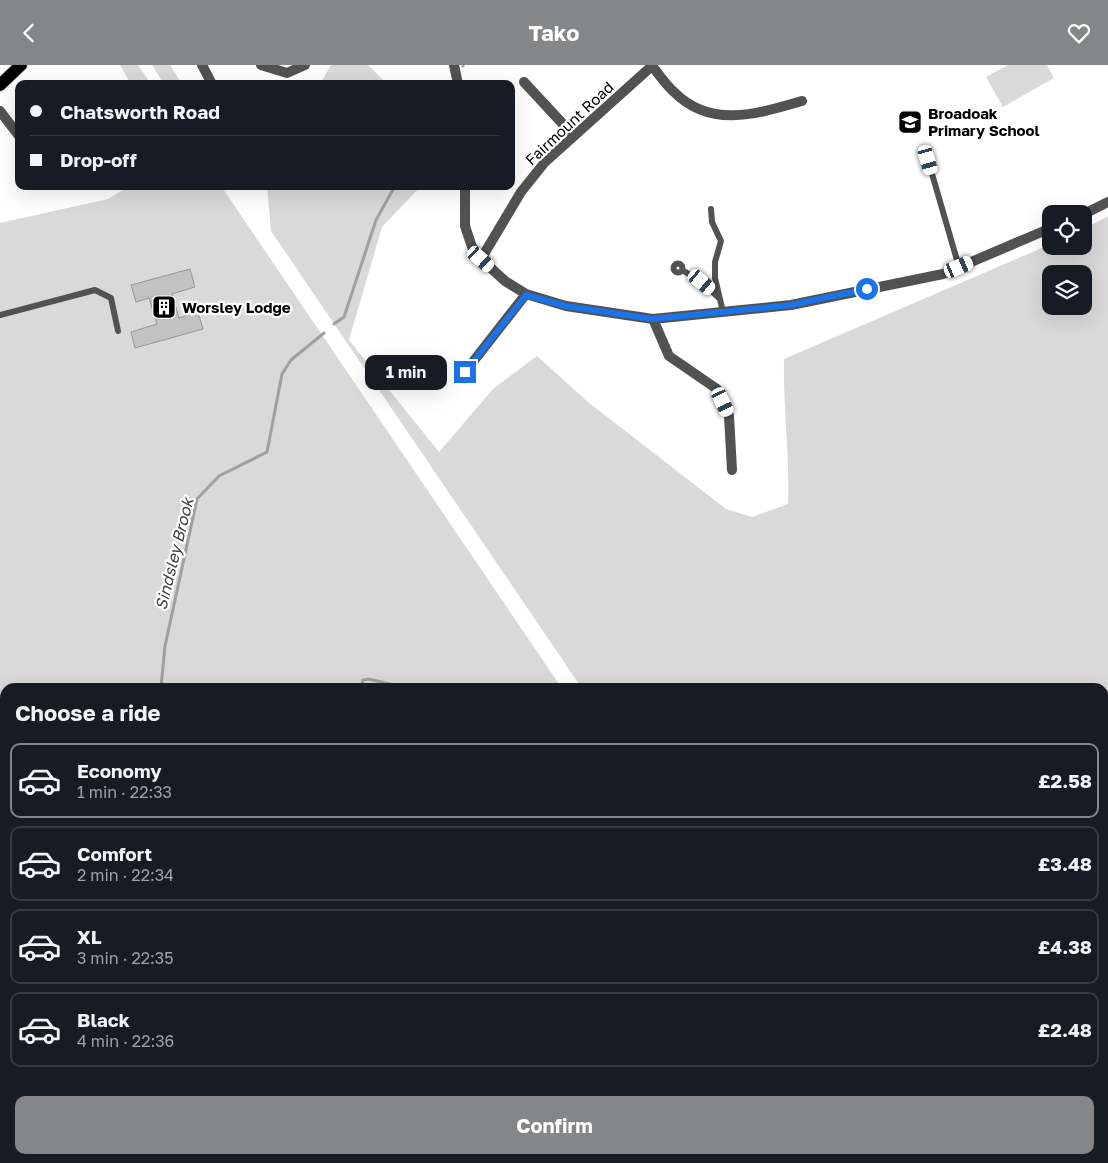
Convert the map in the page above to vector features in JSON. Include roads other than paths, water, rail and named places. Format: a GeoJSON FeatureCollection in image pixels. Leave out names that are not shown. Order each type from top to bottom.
{"type":"FeatureCollection","features":[{"type":"Feature","properties":{"kind":"main road"},"geometry":{"type":"LineString","coordinates":[[0,85],[21,65]]}},
{"type":"Feature","properties":{"kind":"street"},"geometry":{"type":"LineString","coordinates":[[202,65],[210,80]]}},
{"type":"Feature","properties":{"kind":"street"},"geometry":{"type":"LineString","coordinates":[[260,65],[287,73],[306,65]]}},
{"type":"Feature","properties":{"kind":"street"},"geometry":{"type":"LineString","coordinates":[[454,65],[457,80]]}},
{"type":"Feature","properties":{"kind":"street"},"geometry":{"type":"LineString","coordinates":[[652,65],[674,92],[685,101],[715,115],[733,117],[751,115],[802,101]]}},
{"type":"Feature","properties":{"kind":"street","name":"Fairmount Road"},"geometry":{"type":"LineString","coordinates":[[481,259],[521,192],[545,162],[652,65]]}},
{"type":"Feature","properties":{"kind":"street"},"geometry":{"type":"LineString","coordinates":[[524,82],[574,136]]}},
{"type":"Feature","properties":{"kind":"street"},"geometry":{"type":"LineString","coordinates":[[0,111],[15,131]]}},
{"type":"Feature","properties":{"kind":"street"},"geometry":{"type":"LineString","coordinates":[[465,190],[465,227],[472,247],[481,259],[505,281],[526,295],[566,306],[653,319],[791,305],[943,274],[1042,232]]}},
{"type":"Feature","properties":{"kind":"street"},"geometry":{"type":"LineString","coordinates":[[1092,210],[1108,202]]}},
{"type":"Feature","properties":{"kind":"street"},"geometry":{"type":"LineString","coordinates":[[465,372],[526,295]]}},
{"type":"Feature","properties":{"kind":"street"},"geometry":{"type":"LineString","coordinates":[[653,319],[669,356],[717,389],[730,416],[732,470]]}},
{"type":"Feature","properties":{"kind":"lane"},"geometry":{"type":"LineString","coordinates":[[928,160],[959,267]]}},
{"type":"Feature","properties":{"kind":"lane"},"geometry":{"type":"LineString","coordinates":[[711,209],[712,222],[721,241],[715,262],[715,277],[723,312]]}},
{"type":"Feature","properties":{"kind":"lane"},"geometry":{"type":"LineString","coordinates":[[682,270],[702,282],[720,299]]}},
{"type":"Feature","properties":{"kind":"lane"},"geometry":{"type":"LineString","coordinates":[[0,315],[95,290],[111,298],[118,331]]}},
{"type":"Feature","properties":{"kind":"waterway"},"geometry":{"type":"LineString","coordinates":[[334,324],[344,317],[376,220],[393,190]]}},
{"type":"Feature","properties":{"kind":"waterway","name":"Sindsley Brook"},"geometry":{"type":"LineString","coordinates":[[161,683],[165,646],[197,499],[219,476],[267,452],[282,374],[291,360],[324,333]]}},
{"type":"Feature","properties":{"kind":"waterway"},"geometry":{"type":"LineString","coordinates":[[362,683],[363,680],[369,679],[386,683]]}},
{"type":"Feature","properties":{"kind":"place","name":"Broadoak Primary School"},"geometry":{"type":"Point","coordinates":[910,122]}},
{"type":"Feature","properties":{"kind":"place","name":"Worsley Lodge"},"geometry":{"type":"Point","coordinates":[164,307]}}]}
